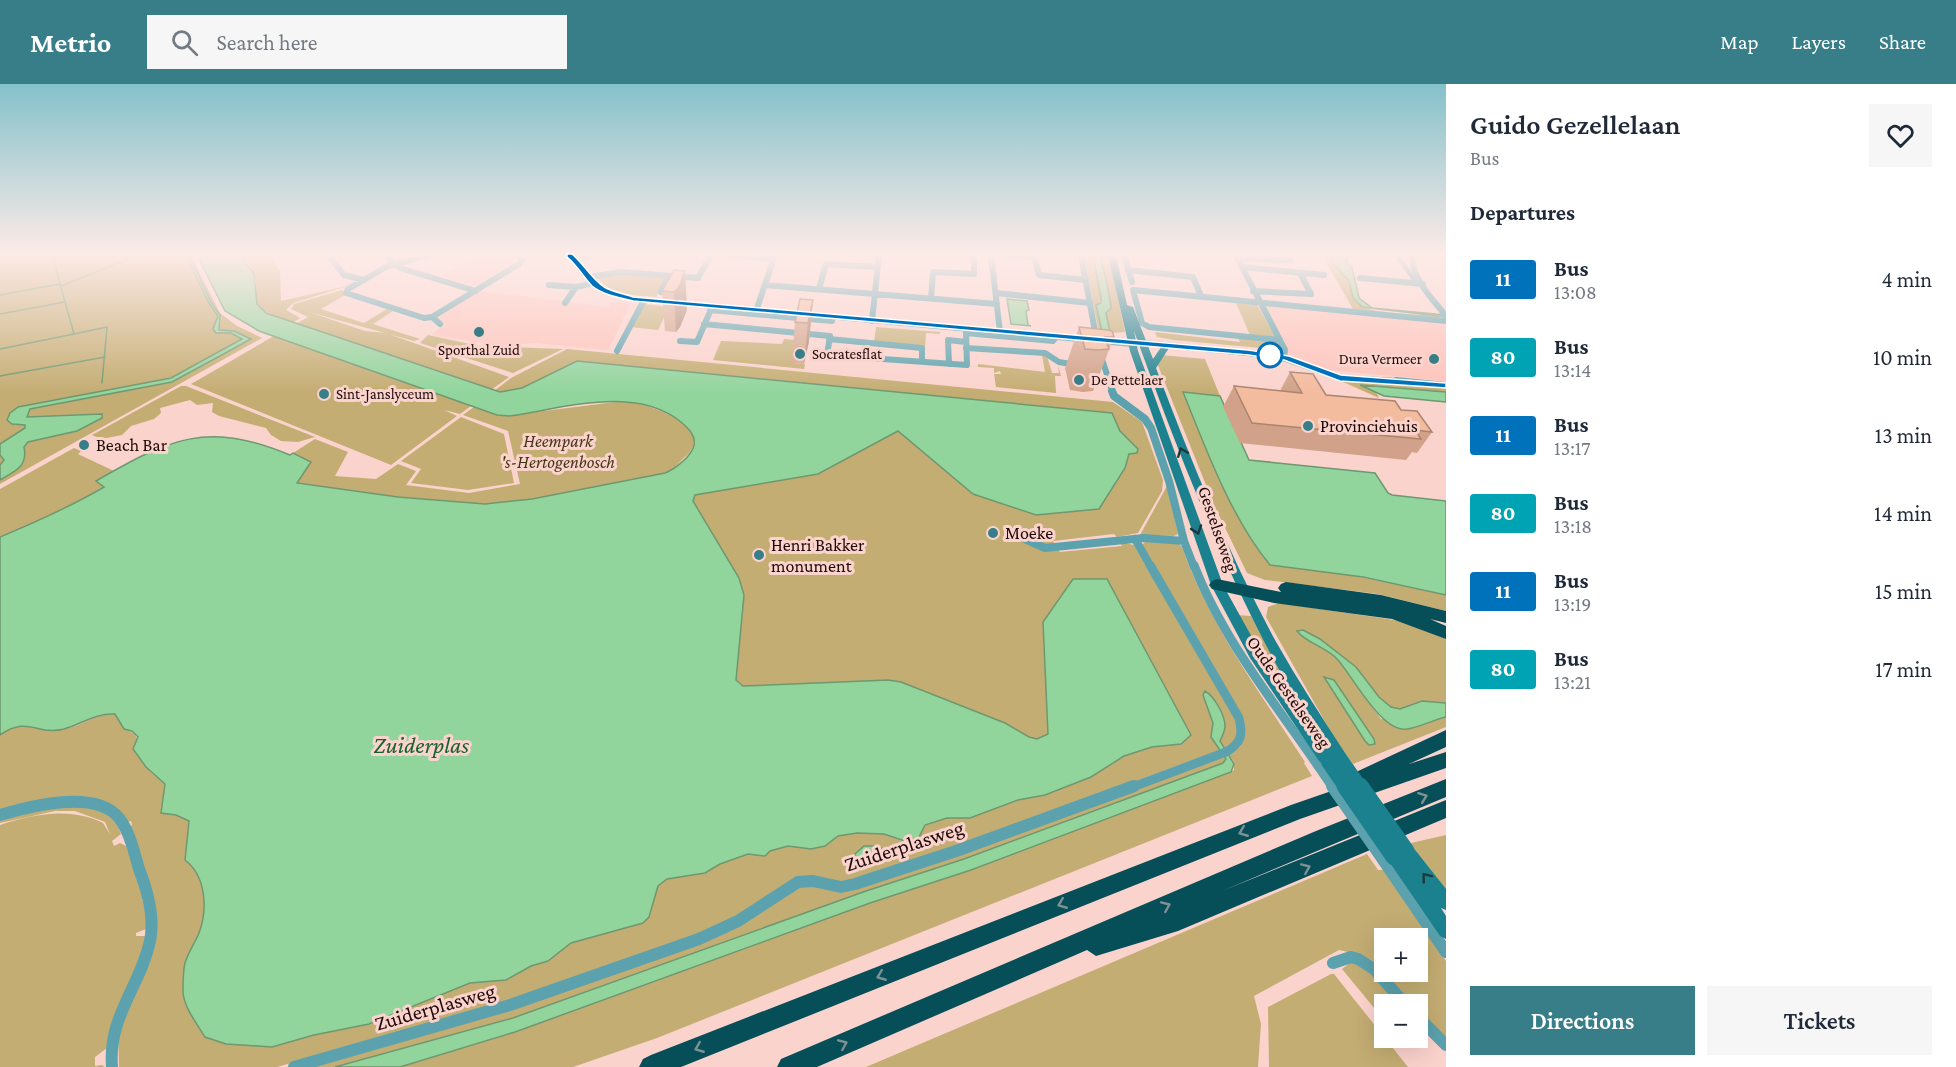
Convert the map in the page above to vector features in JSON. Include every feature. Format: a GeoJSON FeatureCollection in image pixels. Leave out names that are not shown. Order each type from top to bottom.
{"type":"FeatureCollection","features":[{"type":"Feature","properties":{"kind":"highway"},"geometry":{"type":"LineString","coordinates":[[1217,585],[1387,613],[1420,622],[1446,633]]}},
{"type":"Feature","properties":{"kind":"highway"},"geometry":{"type":"LineString","coordinates":[[1243,589],[1371,599],[1446,617]]}},
{"type":"Feature","properties":{"kind":"highway"},"geometry":{"type":"LineString","coordinates":[[1298,811],[1446,738]]}},
{"type":"Feature","properties":{"kind":"highway"},"geometry":{"type":"LineString","coordinates":[[651,1067],[1298,811],[1446,760]]}},
{"type":"Feature","properties":{"kind":"highway"},"geometry":{"type":"LineString","coordinates":[[789,1067],[1333,834],[1446,788]]}},
{"type":"Feature","properties":{"kind":"highway"},"geometry":{"type":"LineString","coordinates":[[1035,963],[1178,920],[1444,810]]}},
{"type":"Feature","properties":{"kind":"main road","name":"Gestelseweg"},"geometry":{"type":"LineString","coordinates":[[1123,301],[1132,343],[1217,585],[1232,618],[1257,661],[1329,762]]}},
{"type":"Feature","properties":{"kind":"main road","name":"Gestelseweg"},"geometry":{"type":"LineString","coordinates":[[1126,301],[1183,453],[1231,563],[1329,762]]}},
{"type":"Feature","properties":{"kind":"main road"},"geometry":{"type":"LineString","coordinates":[[1132,343],[1144,345]]}},
{"type":"Feature","properties":{"kind":"main road"},"geometry":{"type":"LineString","coordinates":[[1152,368],[1165,348]]}},
{"type":"Feature","properties":{"kind":"main road"},"geometry":{"type":"LineString","coordinates":[[1329,762],[1446,930]]}},
{"type":"Feature","properties":{"kind":"main road"},"geometry":{"type":"LineString","coordinates":[[1395,856],[1446,902]]}},
{"type":"Feature","properties":{"kind":"street"},"geometry":{"type":"LineString","coordinates":[[371,301],[424,318],[432,317],[459,301]]}},
{"type":"Feature","properties":{"kind":"street"},"geometry":{"type":"LineString","coordinates":[[617,351],[644,301]]}},
{"type":"Feature","properties":{"kind":"street"},"geometry":{"type":"LineString","coordinates":[[651,301],[711,309],[872,321],[1053,341],[1056,337]]}},
{"type":"Feature","properties":{"kind":"street"},"geometry":{"type":"LineString","coordinates":[[756,311],[760,301]]}},
{"type":"Feature","properties":{"kind":"street"},"geometry":{"type":"LineString","coordinates":[[872,321],[874,301]]}},
{"type":"Feature","properties":{"kind":"street"},"geometry":{"type":"LineString","coordinates":[[956,301],[997,304]]}},
{"type":"Feature","properties":{"kind":"street"},"geometry":{"type":"LineString","coordinates":[[997,301],[1000,332]]}},
{"type":"Feature","properties":{"kind":"street"},"geometry":{"type":"LineString","coordinates":[[1070,301],[1090,303],[1104,367],[1095,366]]}},
{"type":"Feature","properties":{"kind":"street"},"geometry":{"type":"LineString","coordinates":[[1136,301],[1138,314],[1143,323],[1149,327],[1280,340]]}},
{"type":"Feature","properties":{"kind":"street"},"geometry":{"type":"LineString","coordinates":[[1247,301],[1445,316]]}},
{"type":"Feature","properties":{"kind":"street"},"geometry":{"type":"LineString","coordinates":[[1433,301],[1445,316]]}},
{"type":"Feature","properties":{"kind":"street"},"geometry":{"type":"LineString","coordinates":[[1258,302],[1286,352],[1284,357]]}},
{"type":"Feature","properties":{"kind":"street"},"geometry":{"type":"LineString","coordinates":[[711,309],[833,319]]}},
{"type":"Feature","properties":{"kind":"street"},"geometry":{"type":"LineString","coordinates":[[681,340],[697,342],[711,309]]}},
{"type":"Feature","properties":{"kind":"street"},"geometry":{"type":"LineString","coordinates":[[432,317],[440,324]]}},
{"type":"Feature","properties":{"kind":"street"},"geometry":{"type":"LineString","coordinates":[[833,319],[827,355],[967,365],[966,331]]}},
{"type":"Feature","properties":{"kind":"street"},"geometry":{"type":"LineString","coordinates":[[704,324],[922,348],[922,361]]}},
{"type":"Feature","properties":{"kind":"street"},"geometry":{"type":"LineString","coordinates":[[966,331],[1132,343]]}},
{"type":"Feature","properties":{"kind":"street"},"geometry":{"type":"LineString","coordinates":[[949,364],[948,340],[966,345],[1045,353],[1059,362],[1085,365]]}},
{"type":"Feature","properties":{"kind":"street"},"geometry":{"type":"LineString","coordinates":[[1144,345],[1239,355],[1256,354]]}},
{"type":"Feature","properties":{"kind":"street"},"geometry":{"type":"LineString","coordinates":[[1144,345],[1284,357],[1322,373],[1336,376],[1446,385]]}},
{"type":"Feature","properties":{"kind":"street","name":"Oude Gestelseweg"},"geometry":{"type":"LineString","coordinates":[[1104,367],[1114,396],[1145,419],[1151,428],[1169,481],[1184,541],[1197,577],[1217,616],[1329,762]]}},
{"type":"Feature","properties":{"kind":"street"},"geometry":{"type":"LineString","coordinates":[[1009,532],[1042,551],[1135,539],[1184,541]]}},
{"type":"Feature","properties":{"kind":"street","name":"Zuiderplasweg"},"geometry":{"type":"LineString","coordinates":[[294,1067],[510,1005],[709,935],[738,921],[798,882],[813,881],[841,887],[855,884],[959,850],[1225,752],[1238,745],[1242,737],[1239,718],[1135,539]]}},
{"type":"Feature","properties":{"kind":"street"},"geometry":{"type":"LineString","coordinates":[[0,815],[36,806],[79,803],[99,806],[115,814],[123,827],[147,891],[152,915],[146,956],[122,1005],[114,1028],[110,1058],[112,1067]]}},
{"type":"Feature","properties":{"kind":"street"},"geometry":{"type":"LineString","coordinates":[[1395,856],[1446,952]]}},
{"type":"Feature","properties":{"kind":"street"},"geometry":{"type":"LineString","coordinates":[[1333,963],[1350,957],[1361,960],[1371,967],[1396,994]]}},
{"type":"Feature","properties":{"kind":"street"},"geometry":{"type":"LineString","coordinates":[[1428,1027],[1446,1045]]}},
{"type":"Feature","properties":{"kind":"shaded area","name":"Sint-Janslyceum"},"geometry":{"type":"Polygon","coordinates":[[[464,301],[559,301],[608,307],[611,302],[631,303],[608,350],[535,343],[497,345],[432,335],[443,324],[435,318],[464,301]]]}},
{"type":"Feature","properties":{"kind":"shaded area"},"geometry":{"type":"Polygon","coordinates":[[[1252,304],[1446,322],[1446,381],[1328,370],[1277,350],[1252,304]]]}},
{"type":"Feature","properties":{"kind":"green space"},"geometry":{"type":"Polygon","coordinates":[[[0,301],[214,301],[220,313],[237,326],[262,338],[0,484],[0,301]]]}},
{"type":"Feature","properties":{"kind":"green space"},"geometry":{"type":"Polygon","coordinates":[[[256,301],[300,301],[293,303],[286,310],[300,318],[292,323],[260,309],[256,301]]]}},
{"type":"Feature","properties":{"kind":"green space"},"geometry":{"type":"Polygon","coordinates":[[[305,301],[335,301],[321,309],[364,323],[387,309],[393,311],[373,324],[420,339],[414,341],[389,334],[509,377],[491,390],[486,389],[296,324],[308,317],[291,309],[294,304],[305,301]],[[309,312],[365,331],[385,333],[309,312]]]}},
{"type":"Feature","properties":{"kind":"green space"},"geometry":{"type":"Polygon","coordinates":[[[1093,301],[1100,301],[1099,304],[1110,332],[1106,313],[1111,308],[1110,301],[1119,301],[1125,332],[1099,334],[1093,301]]]}},
{"type":"Feature","properties":{"kind":"green space"},"geometry":{"type":"Polygon","coordinates":[[[1348,301],[1355,301],[1365,308],[1374,310],[1440,318],[1353,309],[1348,301]]]}},
{"type":"Feature","properties":{"kind":"green space"},"geometry":{"type":"Polygon","coordinates":[[[1236,303],[1257,305],[1276,338],[1250,335],[1236,303]]]}},
{"type":"Feature","properties":{"kind":"green space"},"geometry":{"type":"Polygon","coordinates":[[[644,304],[669,307],[658,330],[631,327],[644,304]]]}},
{"type":"Feature","properties":{"kind":"green space"},"geometry":{"type":"Polygon","coordinates":[[[876,327],[940,332],[940,334],[926,333],[925,347],[874,343],[876,327]]]}},
{"type":"Feature","properties":{"kind":"green space"},"geometry":{"type":"Polygon","coordinates":[[[1155,332],[1240,342],[1238,338],[1278,342],[1282,350],[1174,340],[1157,337],[1155,332]]]}},
{"type":"Feature","properties":{"kind":"green space"},"geometry":{"type":"Polygon","coordinates":[[[428,335],[479,346],[563,349],[513,373],[420,343],[428,335]]]}},
{"type":"Feature","properties":{"kind":"green space"},"geometry":{"type":"Polygon","coordinates":[[[274,336],[471,406],[460,414],[444,410],[457,416],[391,465],[191,384],[274,336]]]}},
{"type":"Feature","properties":{"kind":"green space"},"geometry":{"type":"Polygon","coordinates":[[[784,339],[796,340],[792,363],[805,364],[804,369],[713,360],[721,341],[782,344],[784,339]]]}},
{"type":"Feature","properties":{"kind":"green space"},"geometry":{"type":"Polygon","coordinates":[[[567,349],[1113,402],[1142,422],[1163,480],[1162,491],[1138,533],[1117,537],[1114,534],[1053,541],[1060,552],[1122,546],[1120,542],[1134,545],[1228,704],[1237,723],[1236,739],[1224,748],[1220,741],[1224,733],[1211,716],[1212,737],[1220,750],[957,847],[839,883],[814,878],[718,928],[509,1001],[277,1067],[119,1067],[118,1027],[153,948],[127,829],[132,825],[131,821],[125,823],[101,803],[0,813],[0,735],[17,727],[65,729],[101,716],[115,714],[124,729],[135,735],[147,768],[165,784],[161,813],[176,815],[189,821],[185,860],[192,867],[201,884],[204,914],[184,969],[183,991],[188,1009],[205,1037],[226,1044],[272,1047],[470,983],[506,980],[531,966],[548,961],[571,943],[643,923],[649,917],[658,886],[667,879],[705,873],[720,864],[748,854],[765,856],[770,851],[788,846],[812,849],[825,846],[838,836],[857,833],[884,834],[905,841],[919,837],[925,825],[947,818],[970,817],[1018,800],[1045,795],[1091,777],[1124,756],[1152,747],[1181,744],[1191,735],[1106,579],[1048,735],[1037,739],[1005,723],[901,682],[888,680],[743,686],[736,680],[744,595],[739,578],[693,501],[695,494],[898,431],[973,494],[1040,515],[1125,468],[1129,454],[1133,453],[1136,446],[1120,431],[1112,413],[577,361],[526,387],[505,392],[494,391],[511,378],[567,349]]]}},
{"type":"Feature","properties":{"kind":"green space"},"geometry":{"type":"Polygon","coordinates":[[[1042,355],[1047,356],[1052,373],[1059,373],[1058,365],[1061,376],[1055,376],[1056,393],[996,387],[994,374],[1001,374],[1000,371],[994,373],[994,368],[978,367],[978,364],[1045,372],[1042,355]]]}},
{"type":"Feature","properties":{"kind":"green space"},"geometry":{"type":"Polygon","coordinates":[[[1161,355],[1205,359],[1220,396],[1196,393],[1202,439],[1247,530],[1263,557],[1446,595],[1446,611],[1378,594],[1265,580],[1247,573],[1214,505],[1157,363],[1161,355]]]}},
{"type":"Feature","properties":{"kind":"green space"},"geometry":{"type":"Polygon","coordinates":[[[1341,381],[1446,387],[1446,392],[1361,385],[1376,392],[1379,398],[1341,381]]]}},
{"type":"Feature","properties":{"kind":"green space"},"geometry":{"type":"Polygon","coordinates":[[[181,386],[315,437],[298,442],[281,441],[271,435],[266,428],[219,416],[212,412],[213,403],[197,405],[190,400],[160,408],[161,413],[154,419],[131,426],[122,435],[101,439],[92,435],[181,386]]]}},
{"type":"Feature","properties":{"kind":"green space","name":"Heempark 's-Hertogenbosch"},"geometry":{"type":"Polygon","coordinates":[[[615,402],[640,404],[673,417],[690,430],[693,447],[676,466],[665,473],[532,499],[485,504],[398,497],[297,483],[311,462],[293,453],[315,439],[348,452],[335,476],[376,479],[398,464],[416,471],[406,485],[469,493],[520,484],[508,431],[463,415],[474,407],[505,416],[615,402]]]}},
{"type":"Feature","properties":{"kind":"green space"},"geometry":{"type":"Polygon","coordinates":[[[461,417],[504,434],[514,483],[468,490],[411,483],[421,469],[401,461],[461,417]]]}},
{"type":"Feature","properties":{"kind":"green space"},"geometry":{"type":"Polygon","coordinates":[[[74,448],[81,451],[78,454],[114,471],[96,481],[104,486],[60,512],[0,537],[0,489],[74,448]]]}},
{"type":"Feature","properties":{"kind":"green space"},"geometry":{"type":"Polygon","coordinates":[[[1167,486],[1178,534],[1174,536],[1140,535],[1167,486]]]}},
{"type":"Feature","properties":{"kind":"green space"},"geometry":{"type":"Polygon","coordinates":[[[1146,541],[1178,543],[1182,547],[1193,576],[1221,631],[1312,776],[657,1038],[573,1067],[400,1067],[515,1032],[870,903],[971,870],[1234,770],[1234,762],[1229,755],[1240,747],[1245,729],[1142,545],[1146,541]]]}},
{"type":"Feature","properties":{"kind":"green space"},"geometry":{"type":"Polygon","coordinates":[[[1279,603],[1412,624],[1446,639],[1446,703],[1430,702],[1400,709],[1391,707],[1379,697],[1356,667],[1320,639],[1303,630],[1304,638],[1322,647],[1338,659],[1381,719],[1446,717],[1446,727],[1353,764],[1337,743],[1266,617],[1268,607],[1279,603]]]}},
{"type":"Feature","properties":{"kind":"green space"},"geometry":{"type":"Polygon","coordinates":[[[1236,615],[1251,616],[1301,706],[1294,706],[1236,615]]]}},
{"type":"Feature","properties":{"kind":"green space"},"geometry":{"type":"Polygon","coordinates":[[[1225,757],[1226,760],[1223,763],[964,859],[866,891],[513,1018],[335,1067],[308,1067],[720,935],[799,886],[813,885],[827,889],[1225,757]]]}},
{"type":"Feature","properties":{"kind":"green space"},"geometry":{"type":"Polygon","coordinates":[[[56,806],[103,812],[116,824],[121,834],[112,841],[114,846],[120,843],[126,846],[147,904],[146,929],[136,933],[136,936],[145,936],[145,942],[107,1048],[95,1057],[95,1066],[105,1067],[0,1067],[0,825],[39,815],[78,815],[103,823],[110,834],[105,822],[75,811],[55,811],[0,823],[0,819],[56,806]]]}},
{"type":"Feature","properties":{"kind":"green space"},"geometry":{"type":"Polygon","coordinates":[[[1446,835],[1446,890],[1411,843],[1446,835]]]}},
{"type":"Feature","properties":{"kind":"green space"},"geometry":{"type":"Polygon","coordinates":[[[1367,854],[1378,870],[1384,870],[1424,928],[1374,928],[1374,962],[1361,955],[1339,950],[1254,996],[1261,1024],[1258,1067],[866,1067],[1367,854]]]}},
{"type":"Feature","properties":{"kind":"green space"},"geometry":{"type":"Polygon","coordinates":[[[1428,935],[1446,961],[1446,1039],[1428,1021],[1428,994],[1401,994],[1390,982],[1428,982],[1428,935]]]}},
{"type":"Feature","properties":{"kind":"green space"},"geometry":{"type":"Polygon","coordinates":[[[1351,962],[1364,966],[1374,977],[1374,982],[1378,982],[1389,994],[1374,994],[1374,1008],[1342,969],[1351,962]]]}},
{"type":"Feature","properties":{"kind":"green space"},"geometry":{"type":"Polygon","coordinates":[[[1334,974],[1374,1024],[1374,1048],[1393,1048],[1408,1067],[1269,1067],[1268,1007],[1334,974]]]}},
{"type":"Feature","properties":{"kind":"water"},"geometry":{"type":"Polygon","coordinates":[[[208,301],[211,301],[220,315],[219,330],[234,331],[251,339],[172,382],[30,409],[27,417],[102,414],[102,418],[77,431],[28,442],[24,447],[25,454],[22,464],[0,480],[0,465],[4,460],[0,455],[0,444],[25,428],[25,425],[12,424],[7,420],[10,413],[18,407],[171,378],[242,339],[231,333],[216,333],[213,329],[218,316],[208,301]]]}},
{"type":"Feature","properties":{"kind":"water","name":"Zuiderplas"},"geometry":{"type":"Polygon","coordinates":[[[220,301],[257,301],[266,313],[500,392],[522,388],[577,361],[1112,413],[1120,431],[1138,449],[1137,453],[1129,454],[1125,468],[1099,509],[1036,515],[973,494],[898,431],[818,474],[695,495],[693,501],[739,578],[744,595],[736,680],[743,686],[888,680],[901,682],[1005,723],[1037,739],[1048,734],[1043,622],[1073,579],[1107,579],[1191,735],[1181,744],[1152,747],[1124,756],[1091,777],[1045,795],[1018,800],[970,818],[947,818],[925,825],[919,837],[905,841],[884,834],[857,833],[838,836],[825,846],[811,849],[788,846],[770,851],[765,856],[748,854],[720,864],[705,873],[667,879],[658,886],[649,917],[643,923],[571,943],[548,961],[531,966],[506,980],[470,983],[369,1024],[314,1035],[272,1047],[226,1044],[205,1037],[188,1009],[183,991],[185,963],[199,933],[204,914],[201,884],[192,867],[185,860],[189,821],[176,815],[161,813],[165,784],[146,767],[133,749],[138,737],[132,731],[124,729],[115,714],[95,717],[64,729],[46,730],[26,726],[10,729],[0,735],[0,537],[53,514],[104,487],[96,481],[145,454],[189,439],[235,438],[261,444],[290,455],[293,453],[311,462],[297,483],[398,497],[485,504],[532,499],[665,473],[687,458],[694,445],[691,432],[681,422],[662,411],[642,404],[598,402],[509,416],[497,415],[259,331],[225,311],[220,301]]]}},
{"type":"Feature","properties":{"kind":"water"},"geometry":{"type":"Polygon","coordinates":[[[1007,301],[1027,301],[1028,325],[1031,326],[1011,324],[1007,301]]]}},
{"type":"Feature","properties":{"kind":"water"},"geometry":{"type":"Polygon","coordinates":[[[1101,301],[1110,301],[1111,308],[1106,313],[1110,332],[1102,332],[1096,305],[1101,301]]]}},
{"type":"Feature","properties":{"kind":"water"},"geometry":{"type":"Polygon","coordinates":[[[1356,301],[1363,301],[1372,308],[1446,315],[1446,317],[1362,307],[1356,301]]]}},
{"type":"Feature","properties":{"kind":"water"},"geometry":{"type":"Polygon","coordinates":[[[1360,385],[1446,392],[1446,402],[1384,396],[1360,385]]]}},
{"type":"Feature","properties":{"kind":"water"},"geometry":{"type":"Polygon","coordinates":[[[1183,392],[1220,396],[1249,460],[1375,473],[1388,493],[1392,495],[1446,501],[1446,595],[1363,577],[1270,565],[1231,505],[1183,392]]]}},
{"type":"Feature","properties":{"kind":"water"},"geometry":{"type":"Polygon","coordinates":[[[1303,630],[1320,639],[1356,667],[1379,697],[1391,707],[1400,709],[1422,701],[1446,703],[1446,717],[1417,727],[1397,728],[1378,713],[1338,660],[1297,631],[1303,630]]]}},
{"type":"Feature","properties":{"kind":"water"},"geometry":{"type":"Polygon","coordinates":[[[1324,677],[1334,680],[1374,739],[1375,744],[1369,745],[1365,741],[1324,677]]]}},
{"type":"Feature","properties":{"kind":"water"},"geometry":{"type":"Polygon","coordinates":[[[1205,691],[1215,701],[1225,722],[1220,741],[1234,764],[1231,772],[971,870],[870,903],[515,1032],[400,1067],[335,1067],[513,1018],[866,891],[964,859],[1223,763],[1226,759],[1211,737],[1213,723],[1203,695],[1205,691]]]}},
{"type":"Feature","properties":{"kind":"water"},"geometry":{"type":"Polygon","coordinates":[[[864,846],[887,850],[888,857],[873,865],[865,865],[857,861],[855,854],[864,846]]]}},
{"type":"Feature","properties":{"kind":"building"},"geometry":{"type":"Polygon","coordinates":[[[800,301],[813,301],[808,323],[795,322],[800,301]]]}},
{"type":"Feature","properties":{"kind":"building"},"geometry":{"type":"Polygon","coordinates":[[[1079,327],[1112,331],[1114,337],[1105,337],[1109,349],[1085,349],[1079,327]]]}},
{"type":"Feature","properties":{"kind":"building"},"geometry":{"type":"Polygon","coordinates":[[[1290,372],[1313,374],[1326,395],[1395,401],[1401,410],[1417,411],[1432,432],[1415,430],[1421,439],[1252,423],[1234,386],[1302,393],[1290,372]]]}},
{"type":"Feature","properties":{"kind":"waterway"},"geometry":{"type":"LineString","coordinates":[[65,301],[74,334]]}},
{"type":"Feature","properties":{"kind":"waterway"},"geometry":{"type":"LineString","coordinates":[[0,314],[65,302]]}},
{"type":"Feature","properties":{"kind":"waterway"},"geometry":{"type":"LineString","coordinates":[[74,334],[107,327],[104,357]]}},
{"type":"Feature","properties":{"kind":"waterway"},"geometry":{"type":"LineString","coordinates":[[0,349],[74,334]]}},
{"type":"Feature","properties":{"kind":"waterway"},"geometry":{"type":"LineString","coordinates":[[0,376],[104,357]]}},
{"type":"Feature","properties":{"kind":"waterway"},"geometry":{"type":"LineString","coordinates":[[102,383],[104,357]]}},
{"type":"Feature","properties":{"kind":"bus line","name":"11"},"geometry":{"type":"LineString","coordinates":[[652,301],[966,330],[1248,352],[1286,357],[1319,372],[1340,378],[1446,385]]}},
{"type":"Feature","properties":{"kind":"place","name":"Sporthal Zuid"},"geometry":{"type":"Point","coordinates":[479,332]}},
{"type":"Feature","properties":{"kind":"place","name":"Socratesflat"},"geometry":{"type":"Point","coordinates":[800,354]}},
{"type":"Feature","properties":{"kind":"place","name":"Dura Vermeer"},"geometry":{"type":"Point","coordinates":[1434,359]}},
{"type":"Feature","properties":{"kind":"place","name":"De Pettelaer"},"geometry":{"type":"Point","coordinates":[1079,380]}},
{"type":"Feature","properties":{"kind":"place","name":"Sint-Janslyceum"},"geometry":{"type":"Point","coordinates":[324,394]}},
{"type":"Feature","properties":{"kind":"place","name":"Provinciehuis"},"geometry":{"type":"Point","coordinates":[1308,426]}},
{"type":"Feature","properties":{"kind":"place","name":"Beach Bar"},"geometry":{"type":"Point","coordinates":[84,445]}},
{"type":"Feature","properties":{"kind":"place","name":"Moeke"},"geometry":{"type":"Point","coordinates":[993,533]}},
{"type":"Feature","properties":{"kind":"place","name":"Henri Bakker monument"},"geometry":{"type":"Point","coordinates":[759,555]}}]}
